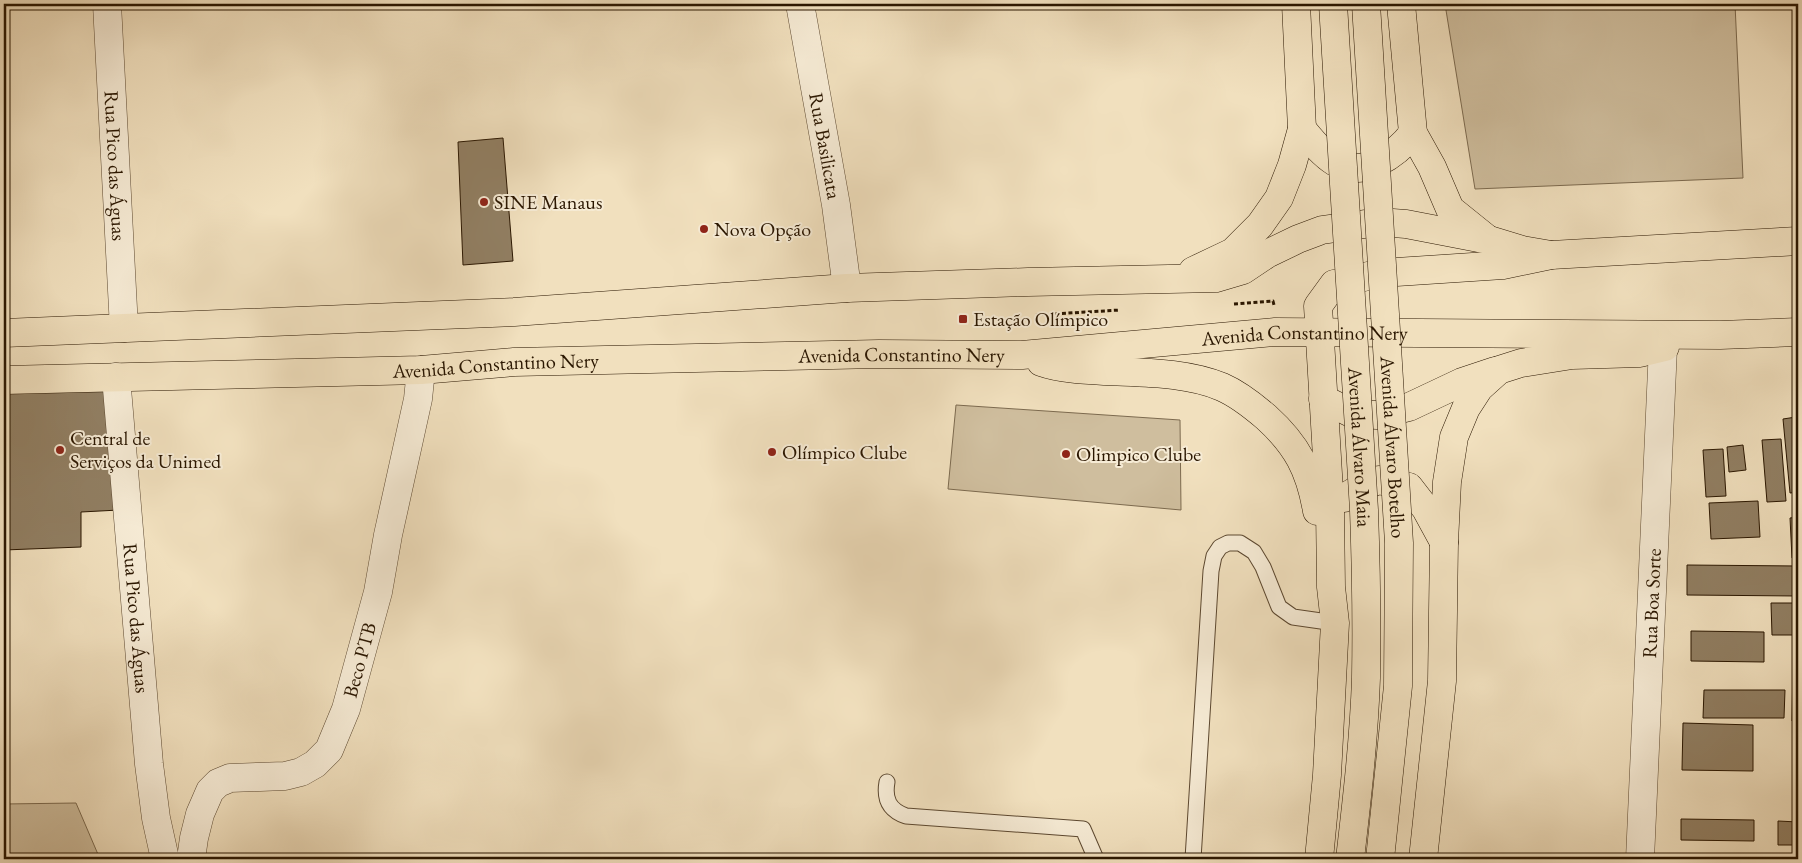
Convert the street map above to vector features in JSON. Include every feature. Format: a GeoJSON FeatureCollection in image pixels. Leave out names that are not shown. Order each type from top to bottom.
{"type":"FeatureCollection","features":[{"type":"Feature","properties":{"kind":"main road"},"geometry":{"type":"LineString","coordinates":[[1178,279],[1233,252],[1260,225],[1279,198],[1292,165],[1302,129],[1296,4]]}},
{"type":"Feature","properties":{"kind":"main road","name":"Avenida Álvaro Maia"},"geometry":{"type":"LineString","coordinates":[[1333,4],[1364,510],[1367,593],[1366,679],[1362,752],[1350,859]]}},
{"type":"Feature","properties":{"kind":"main road","name":"Avenida Álvaro Botelho"},"geometry":{"type":"LineString","coordinates":[[1366,4],[1398,543],[1398,686],[1380,859]]}},
{"type":"Feature","properties":{"kind":"main road"},"geometry":{"type":"LineString","coordinates":[[1400,4],[1413,133],[1432,167],[1450,209],[1489,240]]}},
{"type":"Feature","properties":{"kind":"main road"},"geometry":{"type":"LineString","coordinates":[[1302,129],[1321,151],[1337,164],[1358,168],[1387,158],[1403,146],[1413,133]]}},
{"type":"Feature","properties":{"kind":"main road"},"geometry":{"type":"LineString","coordinates":[[4,333],[514,312],[847,288],[1216,278],[1243,270],[1267,254],[1322,230],[1380,222],[1406,224],[1489,240],[1551,256]]}},
{"type":"Feature","properties":{"kind":"main road"},"geometry":{"type":"LineString","coordinates":[[1319,859],[1327,775],[1334,623],[1331,586],[1330,508],[1318,306],[1334,284],[1381,274],[1503,265],[1551,256],[1798,240]]}},
{"type":"Feature","properties":{"kind":"main road","name":"Avenida Constantino Nery"},"geometry":{"type":"LineString","coordinates":[[4,380],[421,370],[514,362],[879,354],[1022,355],[1275,332],[1720,335],[1798,332]]}},
{"type":"Feature","properties":{"kind":"main road"},"geometry":{"type":"LineString","coordinates":[[1323,400],[1353,414],[1377,415],[1409,407],[1462,382],[1521,363],[1572,355],[1640,352],[1720,335]]}},
{"type":"Feature","properties":{"kind":"main road"},"geometry":{"type":"LineString","coordinates":[[1022,355],[1046,364],[1080,370],[1188,378],[1222,387],[1247,401],[1273,423],[1291,443],[1305,465],[1314,496],[1331,586]]}},
{"type":"Feature","properties":{"kind":"main road"},"geometry":{"type":"LineString","coordinates":[[1422,859],[1442,681],[1444,542],[1448,474],[1454,437],[1466,408],[1479,388],[1499,370]]}},
{"type":"Feature","properties":{"kind":"main road"},"geometry":{"type":"LineString","coordinates":[[1330,508],[1365,485],[1379,480],[1397,483],[1409,487],[1416,495],[1444,542]]}},
{"type":"Feature","properties":{"kind":"street","name":"Rua Pico das Águas"},"geometry":{"type":"LineString","coordinates":[[107,4],[124,328]]}},
{"type":"Feature","properties":{"kind":"street","name":"Rua Basilicata"},"geometry":{"type":"LineString","coordinates":[[800,4],[836,205],[847,288]]}},
{"type":"Feature","properties":{"kind":"street","name":"Rua Boa Sorte"},"geometry":{"type":"LineString","coordinates":[[1640,859],[1663,347]]}},
{"type":"Feature","properties":{"kind":"street","name":"Beco PTB"},"geometry":{"type":"LineString","coordinates":[[191,859],[200,814],[210,790],[218,783],[230,778],[285,776],[301,772],[315,764],[329,750],[346,709],[378,592],[388,535],[418,399],[421,370]]}},
{"type":"Feature","properties":{"kind":"street","name":"Rua Pico das Águas"},"geometry":{"type":"LineString","coordinates":[[116,378],[149,764],[156,818],[164,859]]}},
{"type":"Feature","properties":{"kind":"lane"},"geometry":{"type":"LineString","coordinates":[[1194,859],[1211,572],[1214,556],[1220,547],[1228,543],[1240,543],[1254,552],[1263,567],[1279,607],[1293,617],[1334,623]]}},
{"type":"Feature","properties":{"kind":"lane"},"geometry":{"type":"LineString","coordinates":[[887,782],[885,792],[888,804],[896,812],[906,816],[1082,829],[1096,859]]}},
{"type":"Feature","properties":{"kind":"shaded area"},"geometry":{"type":"Polygon","coordinates":[[[1445,4],[1735,4],[1743,178],[1475,189],[1445,4]]]}},
{"type":"Feature","properties":{"kind":"shaded area","name":"Olimpico Clube"},"geometry":{"type":"Polygon","coordinates":[[[956,405],[1180,420],[1181,510],[948,489],[956,405]]]}},
{"type":"Feature","properties":{"kind":"shaded area"},"geometry":{"type":"Polygon","coordinates":[[[76,803],[100,859],[4,859],[4,804],[76,803]]]}},
{"type":"Feature","properties":{"kind":"building","name":"SINE Manaus"},"geometry":{"type":"Polygon","coordinates":[[[503,138],[513,261],[463,265],[458,142],[503,138]]]}},
{"type":"Feature","properties":{"kind":"building","name":"Central de Serviços da Unimed"},"geometry":{"type":"Polygon","coordinates":[[[113,385],[119,510],[81,512],[81,547],[4,550],[4,390],[113,385]]]}},
{"type":"Feature","properties":{"kind":"building"},"geometry":{"type":"Polygon","coordinates":[[[1796,417],[1798,492],[1790,493],[1783,419],[1796,417]]]}},
{"type":"Feature","properties":{"kind":"building"},"geometry":{"type":"Polygon","coordinates":[[[1781,439],[1786,501],[1767,502],[1762,440],[1781,439]]]}},
{"type":"Feature","properties":{"kind":"building"},"geometry":{"type":"Polygon","coordinates":[[[1743,445],[1746,470],[1729,472],[1727,447],[1743,445]]]}},
{"type":"Feature","properties":{"kind":"building"},"geometry":{"type":"Polygon","coordinates":[[[1723,449],[1726,496],[1706,497],[1703,450],[1723,449]]]}},
{"type":"Feature","properties":{"kind":"building"},"geometry":{"type":"Polygon","coordinates":[[[1758,501],[1760,537],[1711,539],[1709,503],[1758,501]]]}},
{"type":"Feature","properties":{"kind":"building"},"geometry":{"type":"Polygon","coordinates":[[[1798,517],[1798,558],[1792,558],[1790,518],[1798,517]]]}},
{"type":"Feature","properties":{"kind":"building"},"geometry":{"type":"Polygon","coordinates":[[[1687,565],[1797,566],[1797,596],[1687,595],[1687,565]]]}},
{"type":"Feature","properties":{"kind":"building"},"geometry":{"type":"Polygon","coordinates":[[[1771,603],[1798,603],[1798,635],[1772,635],[1771,603]]]}},
{"type":"Feature","properties":{"kind":"building"},"geometry":{"type":"Polygon","coordinates":[[[1691,631],[1764,632],[1764,662],[1691,661],[1691,631]]]}},
{"type":"Feature","properties":{"kind":"building"},"geometry":{"type":"Polygon","coordinates":[[[1793,664],[1798,665],[1798,721],[1792,721],[1793,664]]]}},
{"type":"Feature","properties":{"kind":"building"},"geometry":{"type":"Polygon","coordinates":[[[1704,690],[1785,690],[1784,718],[1703,718],[1704,690]]]}},
{"type":"Feature","properties":{"kind":"building"},"geometry":{"type":"Polygon","coordinates":[[[1683,723],[1753,725],[1753,771],[1682,770],[1683,723]]]}},
{"type":"Feature","properties":{"kind":"building"},"geometry":{"type":"Polygon","coordinates":[[[1681,819],[1754,820],[1754,841],[1681,840],[1681,819]]]}},
{"type":"Feature","properties":{"kind":"building"},"geometry":{"type":"Polygon","coordinates":[[[1778,821],[1798,822],[1798,845],[1778,845],[1778,821]]]}},
{"type":"Feature","properties":{"kind":"place","name":"SINE Manaus"},"geometry":{"type":"Point","coordinates":[484,202]}},
{"type":"Feature","properties":{"kind":"place","name":"Nova Opção"},"geometry":{"type":"Point","coordinates":[704,229]}},
{"type":"Feature","properties":{"kind":"place","name":"Estação Olímpico"},"geometry":{"type":"Point","coordinates":[963,319]}},
{"type":"Feature","properties":{"kind":"place","name":"Central de Serviços da Unimed"},"geometry":{"type":"Point","coordinates":[60,450]}},
{"type":"Feature","properties":{"kind":"place","name":"Olímpico Clube"},"geometry":{"type":"Point","coordinates":[772,452]}},
{"type":"Feature","properties":{"kind":"place","name":"Olimpico Clube"},"geometry":{"type":"Point","coordinates":[1066,454]}}]}
